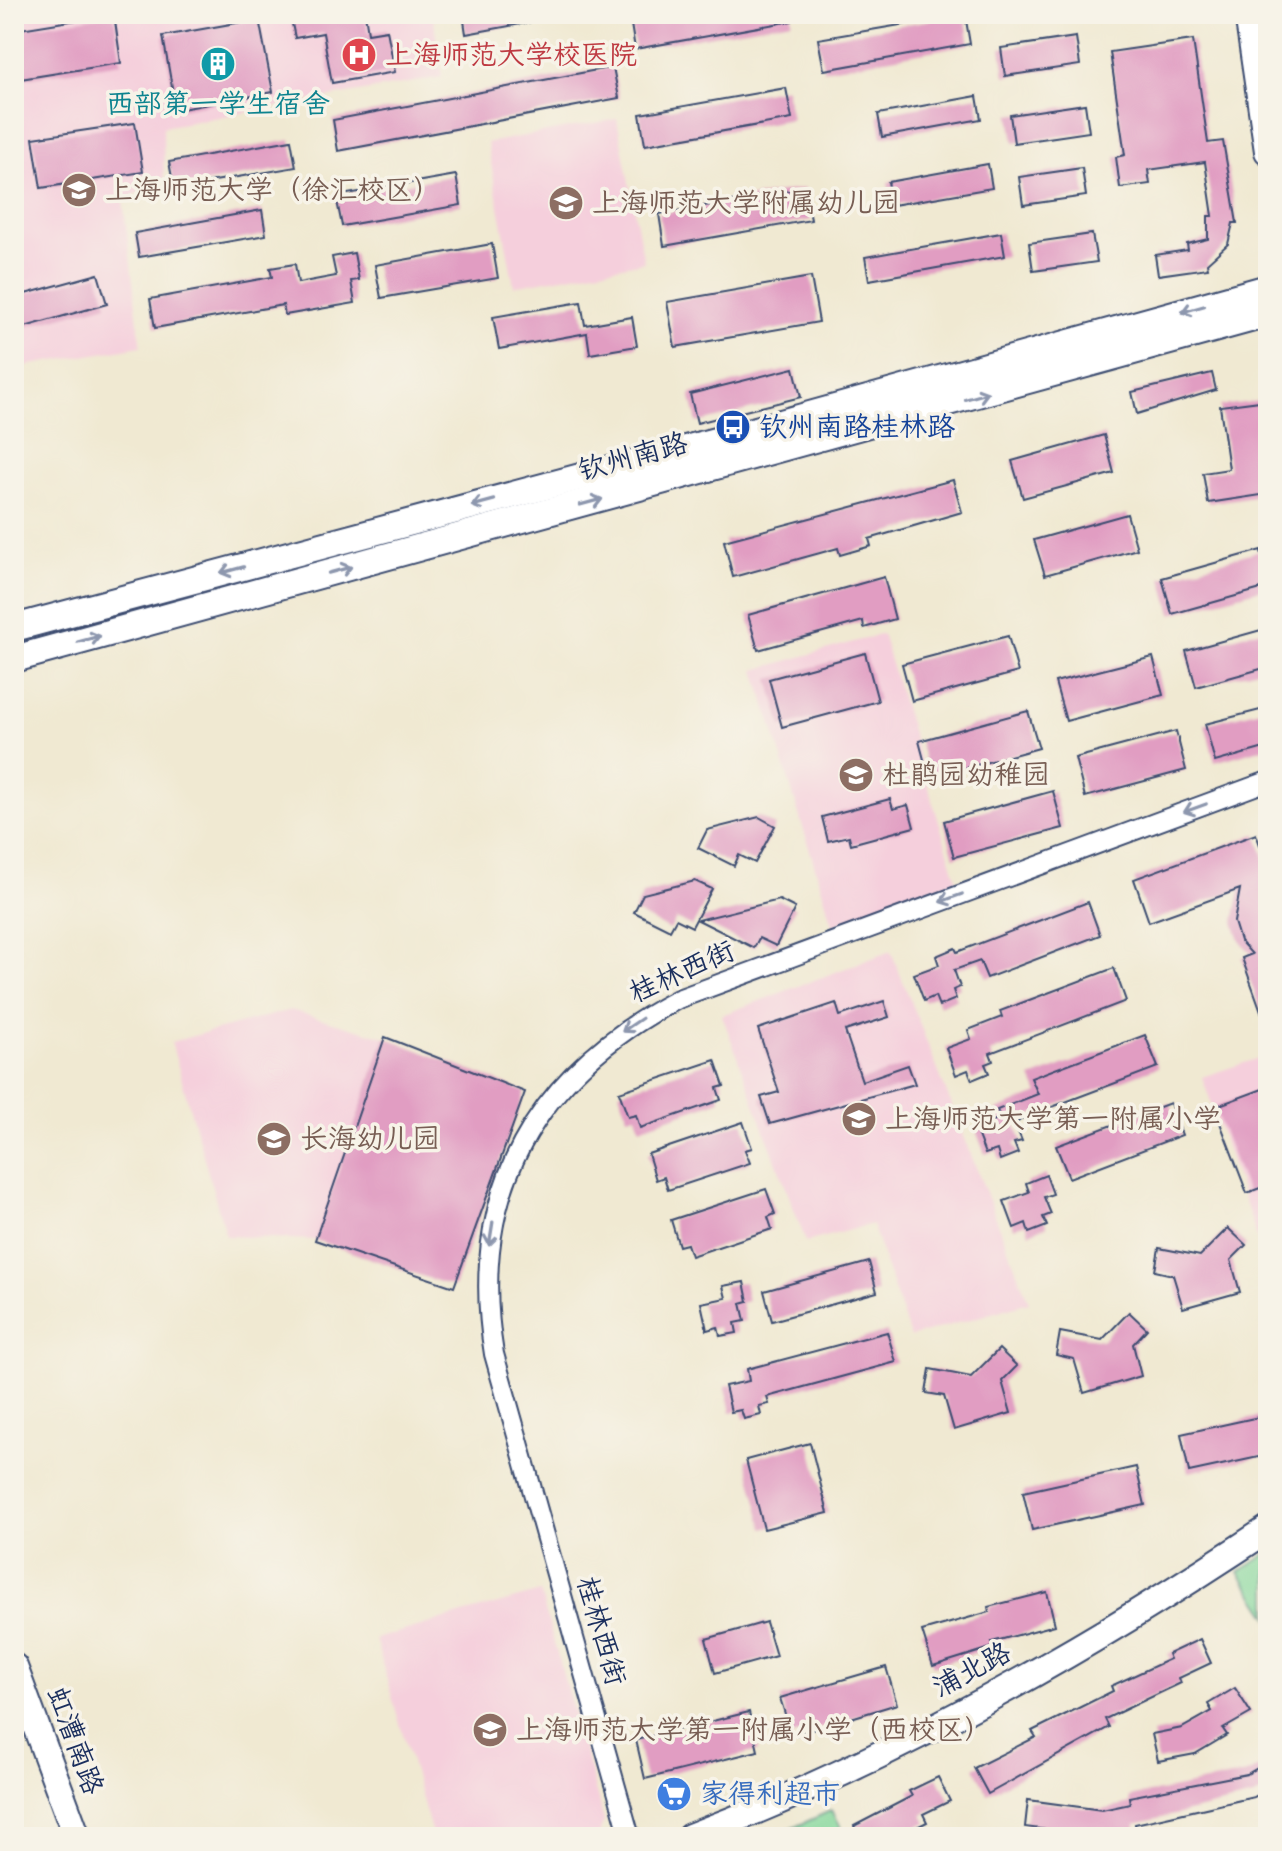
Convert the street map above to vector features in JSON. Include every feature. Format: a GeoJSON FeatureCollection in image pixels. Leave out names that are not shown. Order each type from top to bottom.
{"type":"FeatureCollection","features":[{"type":"Feature","properties":{"kind":"street"},"geometry":{"type":"LineString","coordinates":[[1248,14],[1268,151]]}},
{"type":"Feature","properties":{"kind":"street","name":"钦州南路"},"geometry":{"type":"LineString","coordinates":[[14,628],[734,436],[1268,288]]}},
{"type":"Feature","properties":{"kind":"street","name":"钦州南路"},"geometry":{"type":"LineString","coordinates":[[14,659],[1268,314]]}},
{"type":"Feature","properties":{"kind":"street","name":"桂林西街"},"geometry":{"type":"LineString","coordinates":[[630,1837],[494,1354],[488,1316],[486,1275],[491,1229],[521,1142],[543,1106],[591,1056],[635,1022],[678,999],[1268,781]]}},
{"type":"Feature","properties":{"kind":"street","name":"浦北路"},"geometry":{"type":"LineString","coordinates":[[690,1837],[868,1761],[1015,1683],[1153,1604],[1268,1529]]}},
{"type":"Feature","properties":{"kind":"street","name":"虹漕南路"},"geometry":{"type":"LineString","coordinates":[[14,1667],[77,1837]]}},
{"type":"Feature","properties":{"kind":"shaded area","name":"上海师范大学（徐汇校区）"},"geometry":{"type":"Polygon","coordinates":[[[14,14],[433,14],[442,77],[163,127],[164,180],[123,200],[141,346],[14,368],[14,14]]]}},
{"type":"Feature","properties":{"kind":"shaded area","name":"上海师范大学附属幼儿园"},"geometry":{"type":"Polygon","coordinates":[[[617,119],[644,262],[514,286],[487,143],[617,119]]]}},
{"type":"Feature","properties":{"kind":"shaded area","name":"杜鹃园幼稚园"},"geometry":{"type":"Polygon","coordinates":[[[882,634],[957,881],[833,926],[755,670],[882,634]]]}},
{"type":"Feature","properties":{"kind":"shaded area","name":"上海师范大学第一附属小学"},"geometry":{"type":"Polygon","coordinates":[[[891,951],[1029,1302],[910,1337],[872,1224],[806,1242],[722,1015],[891,951]]]}},
{"type":"Feature","properties":{"kind":"shaded area","name":"长海幼儿园"},"geometry":{"type":"Polygon","coordinates":[[[291,1010],[385,1037],[315,1240],[226,1236],[171,1042],[291,1010]]]}},
{"type":"Feature","properties":{"kind":"shaded area"},"geometry":{"type":"Polygon","coordinates":[[[1268,1055],[1268,1269],[1202,1077],[1268,1055]]]}},
{"type":"Feature","properties":{"kind":"shaded area","name":"上海师范大学第一附属小学（西校区）"},"geometry":{"type":"Polygon","coordinates":[[[540,1592],[604,1821],[598,1837],[433,1837],[375,1639],[540,1592]]]}},
{"type":"Feature","properties":{"kind":"green space"},"geometry":{"type":"Polygon","coordinates":[[[1268,1553],[1268,1616],[1239,1572],[1268,1553]]]}},
{"type":"Feature","properties":{"kind":"green space"},"geometry":{"type":"Polygon","coordinates":[[[832,1810],[846,1837],[773,1837],[832,1810]]]}},
{"type":"Feature","properties":{"kind":"building"},"geometry":{"type":"Polygon","coordinates":[[[114,14],[121,63],[14,80],[14,30],[114,14]]]}},
{"type":"Feature","properties":{"kind":"building","name":"上海师范大学校医院"},"geometry":{"type":"Polygon","coordinates":[[[290,14],[365,14],[368,33],[387,30],[395,72],[332,83],[323,33],[295,38],[290,14]]]}},
{"type":"Feature","properties":{"kind":"building"},"geometry":{"type":"Polygon","coordinates":[[[463,14],[536,14],[537,21],[466,34],[463,14]]]}},
{"type":"Feature","properties":{"kind":"building"},"geometry":{"type":"Polygon","coordinates":[[[650,14],[791,14],[792,21],[635,49],[630,18],[650,14]]]}},
{"type":"Feature","properties":{"kind":"building"},"geometry":{"type":"Polygon","coordinates":[[[965,14],[970,44],[824,70],[818,39],[965,14]]]}},
{"type":"Feature","properties":{"kind":"building","name":"西部第一学生宿舍"},"geometry":{"type":"Polygon","coordinates":[[[259,19],[273,92],[176,110],[163,36],[259,19]]]}},
{"type":"Feature","properties":{"kind":"building"},"geometry":{"type":"Polygon","coordinates":[[[1076,37],[1080,65],[1005,76],[1001,48],[1076,37]]]}},
{"type":"Feature","properties":{"kind":"building"},"geometry":{"type":"Polygon","coordinates":[[[1193,40],[1208,143],[1223,141],[1237,223],[1233,223],[1228,244],[1207,263],[1208,268],[1158,275],[1155,255],[1188,250],[1187,244],[1208,239],[1208,216],[1213,216],[1205,162],[1148,170],[1150,184],[1120,188],[1116,157],[1125,155],[1110,52],[1193,40]]]}},
{"type":"Feature","properties":{"kind":"building"},"geometry":{"type":"Polygon","coordinates":[[[613,67],[619,98],[338,151],[333,120],[613,67]]]}},
{"type":"Feature","properties":{"kind":"building"},"geometry":{"type":"Polygon","coordinates":[[[786,88],[792,119],[645,145],[640,114],[786,88]]]}},
{"type":"Feature","properties":{"kind":"building"},"geometry":{"type":"Polygon","coordinates":[[[977,96],[981,119],[882,137],[878,114],[977,96]]]}},
{"type":"Feature","properties":{"kind":"building"},"geometry":{"type":"Polygon","coordinates":[[[1085,104],[1089,132],[1014,143],[1010,115],[1085,104]]]}},
{"type":"Feature","properties":{"kind":"building"},"geometry":{"type":"Polygon","coordinates":[[[135,123],[143,172],[41,188],[33,138],[135,123]]]}},
{"type":"Feature","properties":{"kind":"building"},"geometry":{"type":"Polygon","coordinates":[[[291,140],[296,167],[174,188],[169,162],[291,140]]]}},
{"type":"Feature","properties":{"kind":"building"},"geometry":{"type":"Polygon","coordinates":[[[988,164],[992,188],[893,205],[888,182],[988,164]]]}},
{"type":"Feature","properties":{"kind":"building"},"geometry":{"type":"Polygon","coordinates":[[[1082,168],[1086,196],[1023,205],[1019,177],[1082,168]]]}},
{"type":"Feature","properties":{"kind":"building"},"geometry":{"type":"Polygon","coordinates":[[[456,175],[461,205],[342,226],[336,196],[456,175]]]}},
{"type":"Feature","properties":{"kind":"building"},"geometry":{"type":"Polygon","coordinates":[[[805,188],[811,220],[664,246],[659,214],[805,188]]]}},
{"type":"Feature","properties":{"kind":"building"},"geometry":{"type":"Polygon","coordinates":[[[262,210],[266,235],[139,257],[135,233],[262,210]]]}},
{"type":"Feature","properties":{"kind":"building"},"geometry":{"type":"Polygon","coordinates":[[[1001,233],[1005,256],[869,280],[865,257],[1001,233]]]}},
{"type":"Feature","properties":{"kind":"building"},"geometry":{"type":"Polygon","coordinates":[[[1092,234],[1097,262],[1033,271],[1029,243],[1092,234]]]}},
{"type":"Feature","properties":{"kind":"building"},"geometry":{"type":"Polygon","coordinates":[[[492,244],[498,278],[381,298],[375,265],[492,244]]]}},
{"type":"Feature","properties":{"kind":"building"},"geometry":{"type":"Polygon","coordinates":[[[354,253],[359,280],[351,281],[355,303],[285,315],[283,305],[155,328],[150,299],[272,277],[270,268],[295,264],[298,283],[336,276],[332,257],[354,253]]]}},
{"type":"Feature","properties":{"kind":"building"},"geometry":{"type":"Polygon","coordinates":[[[98,274],[107,304],[14,330],[14,297],[98,274]]]}},
{"type":"Feature","properties":{"kind":"building"},"geometry":{"type":"Polygon","coordinates":[[[811,277],[819,322],[675,347],[667,302],[811,277]]]}},
{"type":"Feature","properties":{"kind":"building"},"geometry":{"type":"Polygon","coordinates":[[[581,302],[585,325],[632,317],[637,346],[590,354],[587,333],[499,349],[493,317],[581,302]]]}},
{"type":"Feature","properties":{"kind":"building"},"geometry":{"type":"Polygon","coordinates":[[[794,368],[801,397],[697,423],[690,394],[794,368]]]}},
{"type":"Feature","properties":{"kind":"building"},"geometry":{"type":"Polygon","coordinates":[[[1212,373],[1216,390],[1137,414],[1132,392],[1212,373]]]}},
{"type":"Feature","properties":{"kind":"building"},"geometry":{"type":"Polygon","coordinates":[[[1268,400],[1268,494],[1208,503],[1203,473],[1229,469],[1220,406],[1268,400]]]}},
{"type":"Feature","properties":{"kind":"building"},"geometry":{"type":"Polygon","coordinates":[[[1104,435],[1114,473],[1023,498],[1012,461],[1104,435]]]}},
{"type":"Feature","properties":{"kind":"building"},"geometry":{"type":"Polygon","coordinates":[[[953,480],[962,512],[869,539],[871,546],[840,555],[838,548],[733,577],[724,541],[953,480]]]}},
{"type":"Feature","properties":{"kind":"building"},"geometry":{"type":"Polygon","coordinates":[[[1127,514],[1137,549],[1045,575],[1034,540],[1127,514]]]}},
{"type":"Feature","properties":{"kind":"building"},"geometry":{"type":"Polygon","coordinates":[[[1261,550],[1268,587],[1172,614],[1162,578],[1261,550]]]}},
{"type":"Feature","properties":{"kind":"building"},"geometry":{"type":"Polygon","coordinates":[[[884,577],[895,619],[864,628],[863,621],[758,650],[748,615],[884,577]]]}},
{"type":"Feature","properties":{"kind":"building"},"geometry":{"type":"Polygon","coordinates":[[[1268,628],[1268,667],[1196,687],[1186,651],[1268,628]]]}},
{"type":"Feature","properties":{"kind":"building"},"geometry":{"type":"Polygon","coordinates":[[[1008,636],[1018,672],[912,701],[902,664],[1008,636]]]}},
{"type":"Feature","properties":{"kind":"building"},"geometry":{"type":"Polygon","coordinates":[[[865,653],[878,701],[782,727],[769,679],[865,653]]]}},
{"type":"Feature","properties":{"kind":"building"},"geometry":{"type":"Polygon","coordinates":[[[1153,657],[1163,695],[1066,721],[1055,682],[1153,657]]]}},
{"type":"Feature","properties":{"kind":"building"},"geometry":{"type":"Polygon","coordinates":[[[1268,708],[1268,747],[1215,762],[1205,724],[1268,708]]]}},
{"type":"Feature","properties":{"kind":"building"},"geometry":{"type":"Polygon","coordinates":[[[1028,711],[1039,748],[929,778],[919,741],[1028,711]]]}},
{"type":"Feature","properties":{"kind":"building"},"geometry":{"type":"Polygon","coordinates":[[[1176,731],[1186,770],[1085,797],[1075,758],[1176,731]]]}},
{"type":"Feature","properties":{"kind":"building"},"geometry":{"type":"Polygon","coordinates":[[[1053,791],[1063,828],[954,857],[944,821],[1053,791]]]}},
{"type":"Feature","properties":{"kind":"building"},"geometry":{"type":"Polygon","coordinates":[[[890,799],[893,809],[908,805],[914,827],[851,844],[849,836],[828,841],[822,817],[890,799]]]}},
{"type":"Feature","properties":{"kind":"building"},"geometry":{"type":"Polygon","coordinates":[[[759,817],[775,826],[755,863],[739,855],[734,866],[698,848],[707,830],[759,817]]]}},
{"type":"Feature","properties":{"kind":"building"},"geometry":{"type":"Polygon","coordinates":[[[1256,834],[1268,867],[1266,1025],[1242,958],[1252,954],[1240,941],[1234,922],[1240,889],[1149,922],[1134,879],[1256,834]]]}},
{"type":"Feature","properties":{"kind":"building"},"geometry":{"type":"Polygon","coordinates":[[[695,881],[712,889],[692,927],[676,919],[670,930],[634,912],[643,894],[695,881]]]}},
{"type":"Feature","properties":{"kind":"building"},"geometry":{"type":"Polygon","coordinates":[[[779,900],[795,908],[776,946],[759,938],[754,948],[698,920],[779,900]]]}},
{"type":"Feature","properties":{"kind":"building"},"geometry":{"type":"Polygon","coordinates":[[[1088,902],[1100,935],[987,978],[980,961],[954,970],[960,987],[953,990],[956,999],[939,1006],[935,996],[924,1001],[914,974],[939,965],[936,956],[955,948],[957,952],[1088,902]]]}},
{"type":"Feature","properties":{"kind":"building"},"geometry":{"type":"Polygon","coordinates":[[[1114,968],[1126,1001],[990,1053],[993,1061],[985,1064],[989,1073],[972,1080],[968,1070],[956,1075],[946,1048],[971,1039],[968,1030],[1002,1017],[1000,1011],[1114,968]]]}},
{"type":"Feature","properties":{"kind":"building"},"geometry":{"type":"Polygon","coordinates":[[[884,1001],[889,1017],[845,1031],[862,1081],[908,1065],[915,1084],[770,1124],[761,1097],[779,1092],[758,1029],[836,1003],[840,1016],[884,1001]]]}},
{"type":"Feature","properties":{"kind":"building"},"geometry":{"type":"Polygon","coordinates":[[[1145,1035],[1158,1067],[1023,1118],[1015,1124],[1022,1141],[1014,1143],[1018,1153],[1000,1160],[997,1150],[985,1154],[975,1128],[1000,1118],[997,1110],[1038,1094],[1031,1078],[1145,1035]]]}},
{"type":"Feature","properties":{"kind":"building"},"geometry":{"type":"Polygon","coordinates":[[[385,1037],[525,1092],[454,1287],[315,1240],[385,1037]]]}},
{"type":"Feature","properties":{"kind":"building"},"geometry":{"type":"Polygon","coordinates":[[[715,1060],[724,1086],[717,1088],[721,1100],[640,1128],[636,1115],[628,1117],[619,1092],[715,1060]]]}},
{"type":"Feature","properties":{"kind":"building"},"geometry":{"type":"Polygon","coordinates":[[[1268,1087],[1268,1185],[1247,1193],[1214,1107],[1268,1087]]]}},
{"type":"Feature","properties":{"kind":"building"},"geometry":{"type":"Polygon","coordinates":[[[1170,1103],[1182,1135],[1069,1178],[1056,1146],[1170,1103]]]}},
{"type":"Feature","properties":{"kind":"building"},"geometry":{"type":"Polygon","coordinates":[[[743,1122],[752,1148],[745,1150],[750,1163],[668,1190],[664,1177],[656,1180],[648,1154],[743,1122]]]}},
{"type":"Feature","properties":{"kind":"building"},"geometry":{"type":"Polygon","coordinates":[[[1046,1175],[1053,1194],[1044,1197],[1051,1214],[1043,1217],[1047,1226],[1029,1233],[1026,1223],[1014,1228],[1004,1201],[1029,1192],[1026,1183],[1046,1175]]]}},
{"type":"Feature","properties":{"kind":"building"},"geometry":{"type":"Polygon","coordinates":[[[766,1189],[775,1214],[768,1217],[772,1229],[691,1256],[687,1244],[679,1246],[671,1220],[766,1189]]]}},
{"type":"Feature","properties":{"kind":"building"},"geometry":{"type":"Polygon","coordinates":[[[1228,1228],[1246,1245],[1231,1260],[1240,1292],[1183,1308],[1173,1275],[1155,1271],[1159,1248],[1200,1256],[1228,1228]]]}},
{"type":"Feature","properties":{"kind":"building"},"geometry":{"type":"Polygon","coordinates":[[[869,1262],[877,1292],[772,1321],[764,1291],[869,1262]]]}},
{"type":"Feature","properties":{"kind":"building"},"geometry":{"type":"Polygon","coordinates":[[[744,1282],[748,1301],[741,1303],[745,1321],[735,1323],[737,1333],[720,1336],[718,1327],[707,1330],[701,1303],[726,1298],[723,1286],[744,1282]]]}},
{"type":"Feature","properties":{"kind":"building"},"geometry":{"type":"Polygon","coordinates":[[[1129,1312],[1147,1329],[1133,1344],[1141,1376],[1084,1393],[1074,1359],[1056,1355],[1060,1332],[1102,1340],[1129,1312]]]}},
{"type":"Feature","properties":{"kind":"building"},"geometry":{"type":"Polygon","coordinates":[[[887,1332],[896,1362],[767,1397],[769,1404],[759,1406],[761,1415],[744,1419],[741,1410],[731,1412],[725,1386],[749,1381],[747,1369],[887,1332]]]}},
{"type":"Feature","properties":{"kind":"building"},"geometry":{"type":"Polygon","coordinates":[[[999,1349],[1017,1366],[1002,1381],[1011,1413],[954,1430],[944,1396],[926,1393],[930,1369],[971,1377],[999,1349]]]}},
{"type":"Feature","properties":{"kind":"building"},"geometry":{"type":"Polygon","coordinates":[[[1268,1415],[1268,1455],[1189,1472],[1181,1434],[1268,1415]]]}},
{"type":"Feature","properties":{"kind":"building"},"geometry":{"type":"Polygon","coordinates":[[[810,1443],[828,1513],[764,1529],[746,1460],[810,1443]]]}},
{"type":"Feature","properties":{"kind":"building"},"geometry":{"type":"Polygon","coordinates":[[[1136,1467],[1145,1505],[1032,1530],[1023,1492],[1136,1467]]]}},
{"type":"Feature","properties":{"kind":"building"},"geometry":{"type":"Polygon","coordinates":[[[1047,1592],[1055,1625],[992,1642],[994,1647],[933,1666],[922,1631],[989,1612],[988,1607],[1047,1592]]]}},
{"type":"Feature","properties":{"kind":"building"},"geometry":{"type":"Polygon","coordinates":[[[766,1622],[776,1656],[715,1673],[706,1639],[766,1622]]]}},
{"type":"Feature","properties":{"kind":"building"},"geometry":{"type":"Polygon","coordinates":[[[1200,1639],[1211,1663],[1179,1678],[1181,1683],[1105,1719],[1109,1727],[988,1794],[974,1768],[1036,1737],[1032,1731],[1113,1691],[1111,1686],[1170,1659],[1168,1654],[1200,1639]]]}},
{"type":"Feature","properties":{"kind":"building"},"geometry":{"type":"Polygon","coordinates":[[[886,1667],[897,1704],[792,1736],[780,1698],[886,1667]]]}},
{"type":"Feature","properties":{"kind":"building"},"geometry":{"type":"Polygon","coordinates":[[[1235,1688],[1251,1713],[1223,1729],[1227,1735],[1195,1754],[1158,1761],[1152,1734],[1182,1728],[1212,1711],[1208,1704],[1235,1688]]]}},
{"type":"Feature","properties":{"kind":"building"},"geometry":{"type":"Polygon","coordinates":[[[749,1712],[758,1751],[645,1779],[636,1740],[749,1712]]]}},
{"type":"Feature","properties":{"kind":"building"},"geometry":{"type":"Polygon","coordinates":[[[1268,1762],[1268,1789],[1254,1797],[1135,1824],[1136,1831],[1099,1837],[1025,1827],[1028,1800],[1102,1810],[1130,1804],[1129,1797],[1247,1774],[1268,1762]]]}},
{"type":"Feature","properties":{"kind":"building"},"geometry":{"type":"Polygon","coordinates":[[[938,1777],[950,1801],[923,1814],[927,1822],[897,1837],[859,1837],[854,1826],[912,1796],[909,1791],[938,1777]]]}},
{"type":"Feature","properties":{"kind":"place","name":"上海师范大学校医院"},"geometry":{"type":"Point","coordinates":[359,55]}},
{"type":"Feature","properties":{"kind":"place","name":"西部第一学生宿舍"},"geometry":{"type":"Point","coordinates":[218,64]}},
{"type":"Feature","properties":{"kind":"place","name":"上海师范大学（徐汇校区）"},"geometry":{"type":"Point","coordinates":[79,190]}},
{"type":"Feature","properties":{"kind":"place","name":"上海师范大学附属幼儿园"},"geometry":{"type":"Point","coordinates":[566,203]}},
{"type":"Feature","properties":{"kind":"place","name":"钦州南路桂林路"},"geometry":{"type":"Point","coordinates":[733,427]}},
{"type":"Feature","properties":{"kind":"place","name":"杜鹃园幼稚园"},"geometry":{"type":"Point","coordinates":[856,775]}},
{"type":"Feature","properties":{"kind":"place","name":"上海师范大学第一附属小学"},"geometry":{"type":"Point","coordinates":[859,1119]}},
{"type":"Feature","properties":{"kind":"place","name":"长海幼儿园"},"geometry":{"type":"Point","coordinates":[274,1139]}},
{"type":"Feature","properties":{"kind":"place","name":"上海师范大学第一附属小学（西校区）"},"geometry":{"type":"Point","coordinates":[490,1730]}},
{"type":"Feature","properties":{"kind":"place","name":"家得利超市"},"geometry":{"type":"Point","coordinates":[674,1794]}}]}
